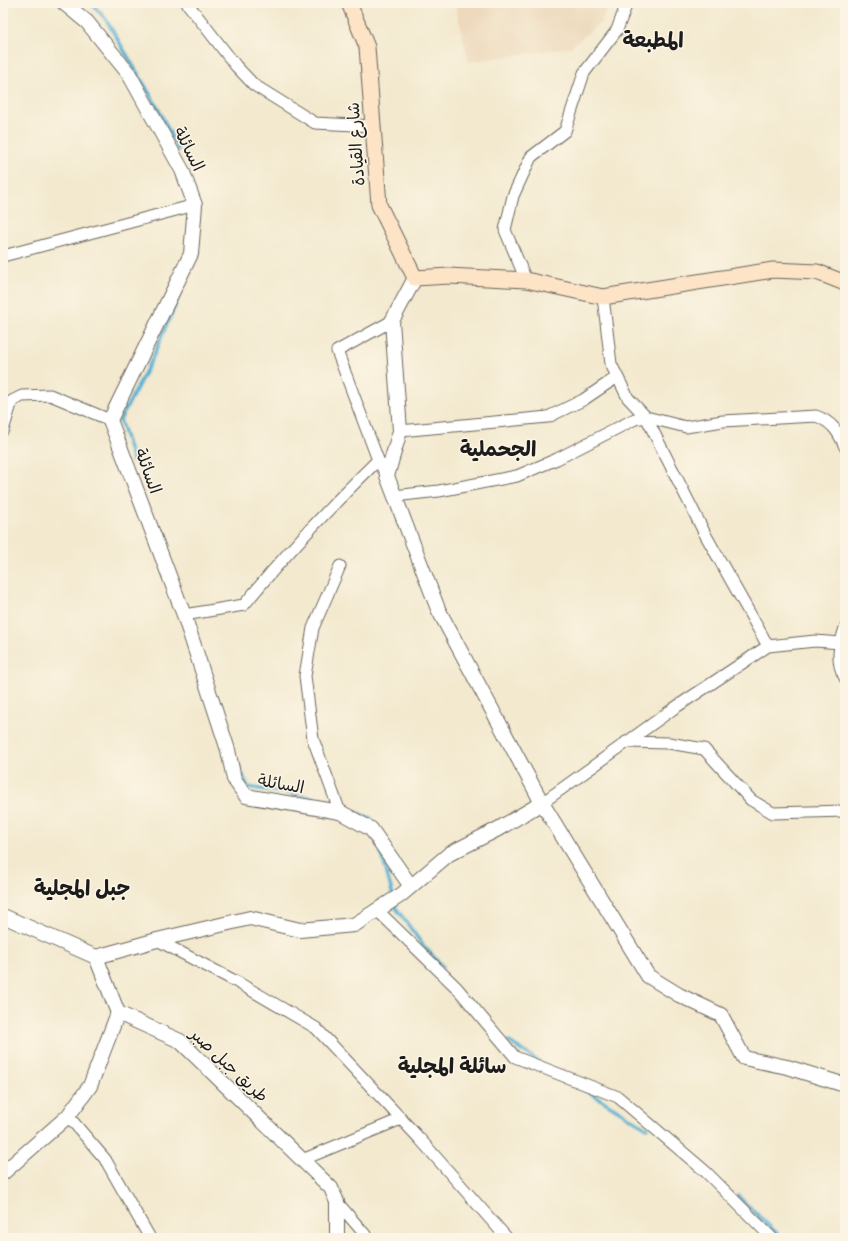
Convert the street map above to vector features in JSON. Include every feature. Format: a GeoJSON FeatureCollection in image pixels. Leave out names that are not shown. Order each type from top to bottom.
{"type":"FeatureCollection","features":[{"type":"Feature","properties":{"kind":"main road","name":"شارع القيادة"},"geometry":{"type":"LineString","coordinates":[[349,3],[367,47],[379,205],[415,278]]}},
{"type":"Feature","properties":{"kind":"main road"},"geometry":{"type":"LineString","coordinates":[[415,278],[449,276],[526,280],[603,297],[639,290],[773,270],[817,272],[845,283]]}},
{"type":"Feature","properties":{"kind":"street","name":"السائلة"},"geometry":{"type":"LineString","coordinates":[[64,3],[87,22],[129,74],[182,170],[195,205],[191,254],[110,420],[184,615],[228,750],[234,779],[246,796],[340,812],[371,829],[410,885]]}},
{"type":"Feature","properties":{"kind":"street"},"geometry":{"type":"LineString","coordinates":[[187,3],[236,66],[254,85],[315,123],[374,126]]}},
{"type":"Feature","properties":{"kind":"street"},"geometry":{"type":"LineString","coordinates":[[526,280],[505,230],[513,196],[531,157],[565,131],[584,73],[617,30],[627,3]]}},
{"type":"Feature","properties":{"kind":"street"},"geometry":{"type":"LineString","coordinates":[[3,256],[195,205]]}},
{"type":"Feature","properties":{"kind":"street"},"geometry":{"type":"LineString","coordinates":[[387,476],[400,431],[392,321],[415,278]]}},
{"type":"Feature","properties":{"kind":"street"},"geometry":{"type":"LineString","coordinates":[[603,297],[610,364],[628,398],[646,417],[705,534],[768,646]]}},
{"type":"Feature","properties":{"kind":"street"},"geometry":{"type":"LineString","coordinates":[[392,321],[337,351],[378,460],[387,476],[438,609],[542,803],[648,976],[679,995],[721,1015],[744,1058],[787,1067],[845,1085]]}},
{"type":"Feature","properties":{"kind":"street"},"geometry":{"type":"LineString","coordinates":[[400,431],[548,417],[583,400],[617,377]]}},
{"type":"Feature","properties":{"kind":"street"},"geometry":{"type":"LineString","coordinates":[[3,430],[12,401],[22,396],[50,394],[110,420]]}},
{"type":"Feature","properties":{"kind":"street"},"geometry":{"type":"LineString","coordinates":[[394,496],[439,491],[517,476],[635,419],[646,417],[686,426],[723,421],[816,416],[826,420],[839,432],[845,447]]}},
{"type":"Feature","properties":{"kind":"street"},"geometry":{"type":"LineString","coordinates":[[184,615],[244,605],[284,556],[313,524],[378,460]]}},
{"type":"Feature","properties":{"kind":"street"},"geometry":{"type":"LineString","coordinates":[[340,566],[313,628],[305,676],[313,739],[340,812]]}},
{"type":"Feature","properties":{"kind":"street"},"geometry":{"type":"LineString","coordinates":[[845,628],[840,642],[838,655],[839,669],[845,678]]}},
{"type":"Feature","properties":{"kind":"street"},"geometry":{"type":"LineString","coordinates":[[3,916],[96,957],[157,940],[250,918],[300,930],[354,925],[376,909],[400,895],[410,885],[449,854],[498,830],[542,803],[672,709],[768,646],[815,641],[840,642]]}},
{"type":"Feature","properties":{"kind":"street"},"geometry":{"type":"LineString","coordinates":[[626,742],[669,743],[704,749],[751,800],[773,812],[845,811]]}},
{"type":"Feature","properties":{"kind":"street"},"geometry":{"type":"LineString","coordinates":[[376,909],[457,988],[515,1057],[618,1097],[706,1172],[772,1238]]}},
{"type":"Feature","properties":{"kind":"street"},"geometry":{"type":"LineString","coordinates":[[157,940],[237,982],[316,1028],[401,1119],[508,1238]]}},
{"type":"Feature","properties":{"kind":"street"},"geometry":{"type":"LineString","coordinates":[[3,1173],[68,1116],[90,1086],[118,1013],[96,957]]}},
{"type":"Feature","properties":{"kind":"street","name":"طريق جبل صبر"},"geometry":{"type":"LineString","coordinates":[[118,1013],[180,1041],[331,1188],[337,1202],[337,1238]]}},
{"type":"Feature","properties":{"kind":"street"},"geometry":{"type":"LineString","coordinates":[[68,1116],[105,1160],[150,1238]]}},
{"type":"Feature","properties":{"kind":"street"},"geometry":{"type":"LineString","coordinates":[[302,1160],[401,1119]]}},
{"type":"Feature","properties":{"kind":"street"},"geometry":{"type":"LineString","coordinates":[[337,1202],[368,1238]]}},
{"type":"Feature","properties":{"kind":"shaded area"},"geometry":{"type":"Polygon","coordinates":[[[455,3],[610,3],[601,22],[571,47],[469,62],[455,3]]]}},
{"type":"Feature","properties":{"kind":"waterway"},"geometry":{"type":"LineString","coordinates":[[91,3],[105,18],[158,108],[178,150]]}},
{"type":"Feature","properties":{"kind":"waterway"},"geometry":{"type":"LineString","coordinates":[[133,461],[120,420],[152,359],[181,291],[182,285]]}},
{"type":"Feature","properties":{"kind":"waterway"},"geometry":{"type":"LineString","coordinates":[[237,762],[248,787],[310,797],[333,804]]}},
{"type":"Feature","properties":{"kind":"waterway"},"geometry":{"type":"LineString","coordinates":[[353,812],[371,818],[373,825]]}},
{"type":"Feature","properties":{"kind":"waterway"},"geometry":{"type":"LineString","coordinates":[[381,852],[393,896]]}},
{"type":"Feature","properties":{"kind":"waterway"},"geometry":{"type":"LineString","coordinates":[[394,902],[396,908],[422,944],[443,967]]}},
{"type":"Feature","properties":{"kind":"waterway"},"geometry":{"type":"LineString","coordinates":[[508,1041],[540,1062]]}},
{"type":"Feature","properties":{"kind":"waterway"},"geometry":{"type":"LineString","coordinates":[[582,1088],[647,1128]]}},
{"type":"Feature","properties":{"kind":"waterway"},"geometry":{"type":"LineString","coordinates":[[738,1196],[782,1238]]}},
{"type":"Feature","properties":{"kind":"district","name":"المطبعة"},"geometry":{"type":"Point","coordinates":[653,40]}},
{"type":"Feature","properties":{"kind":"district","name":"الجحملية"},"geometry":{"type":"Point","coordinates":[498,449]}},
{"type":"Feature","properties":{"kind":"district","name":"جبل المجلية"},"geometry":{"type":"Point","coordinates":[82,888]}},
{"type":"Feature","properties":{"kind":"district","name":"سائلة المجلية"},"geometry":{"type":"Point","coordinates":[452,1066]}}]}
